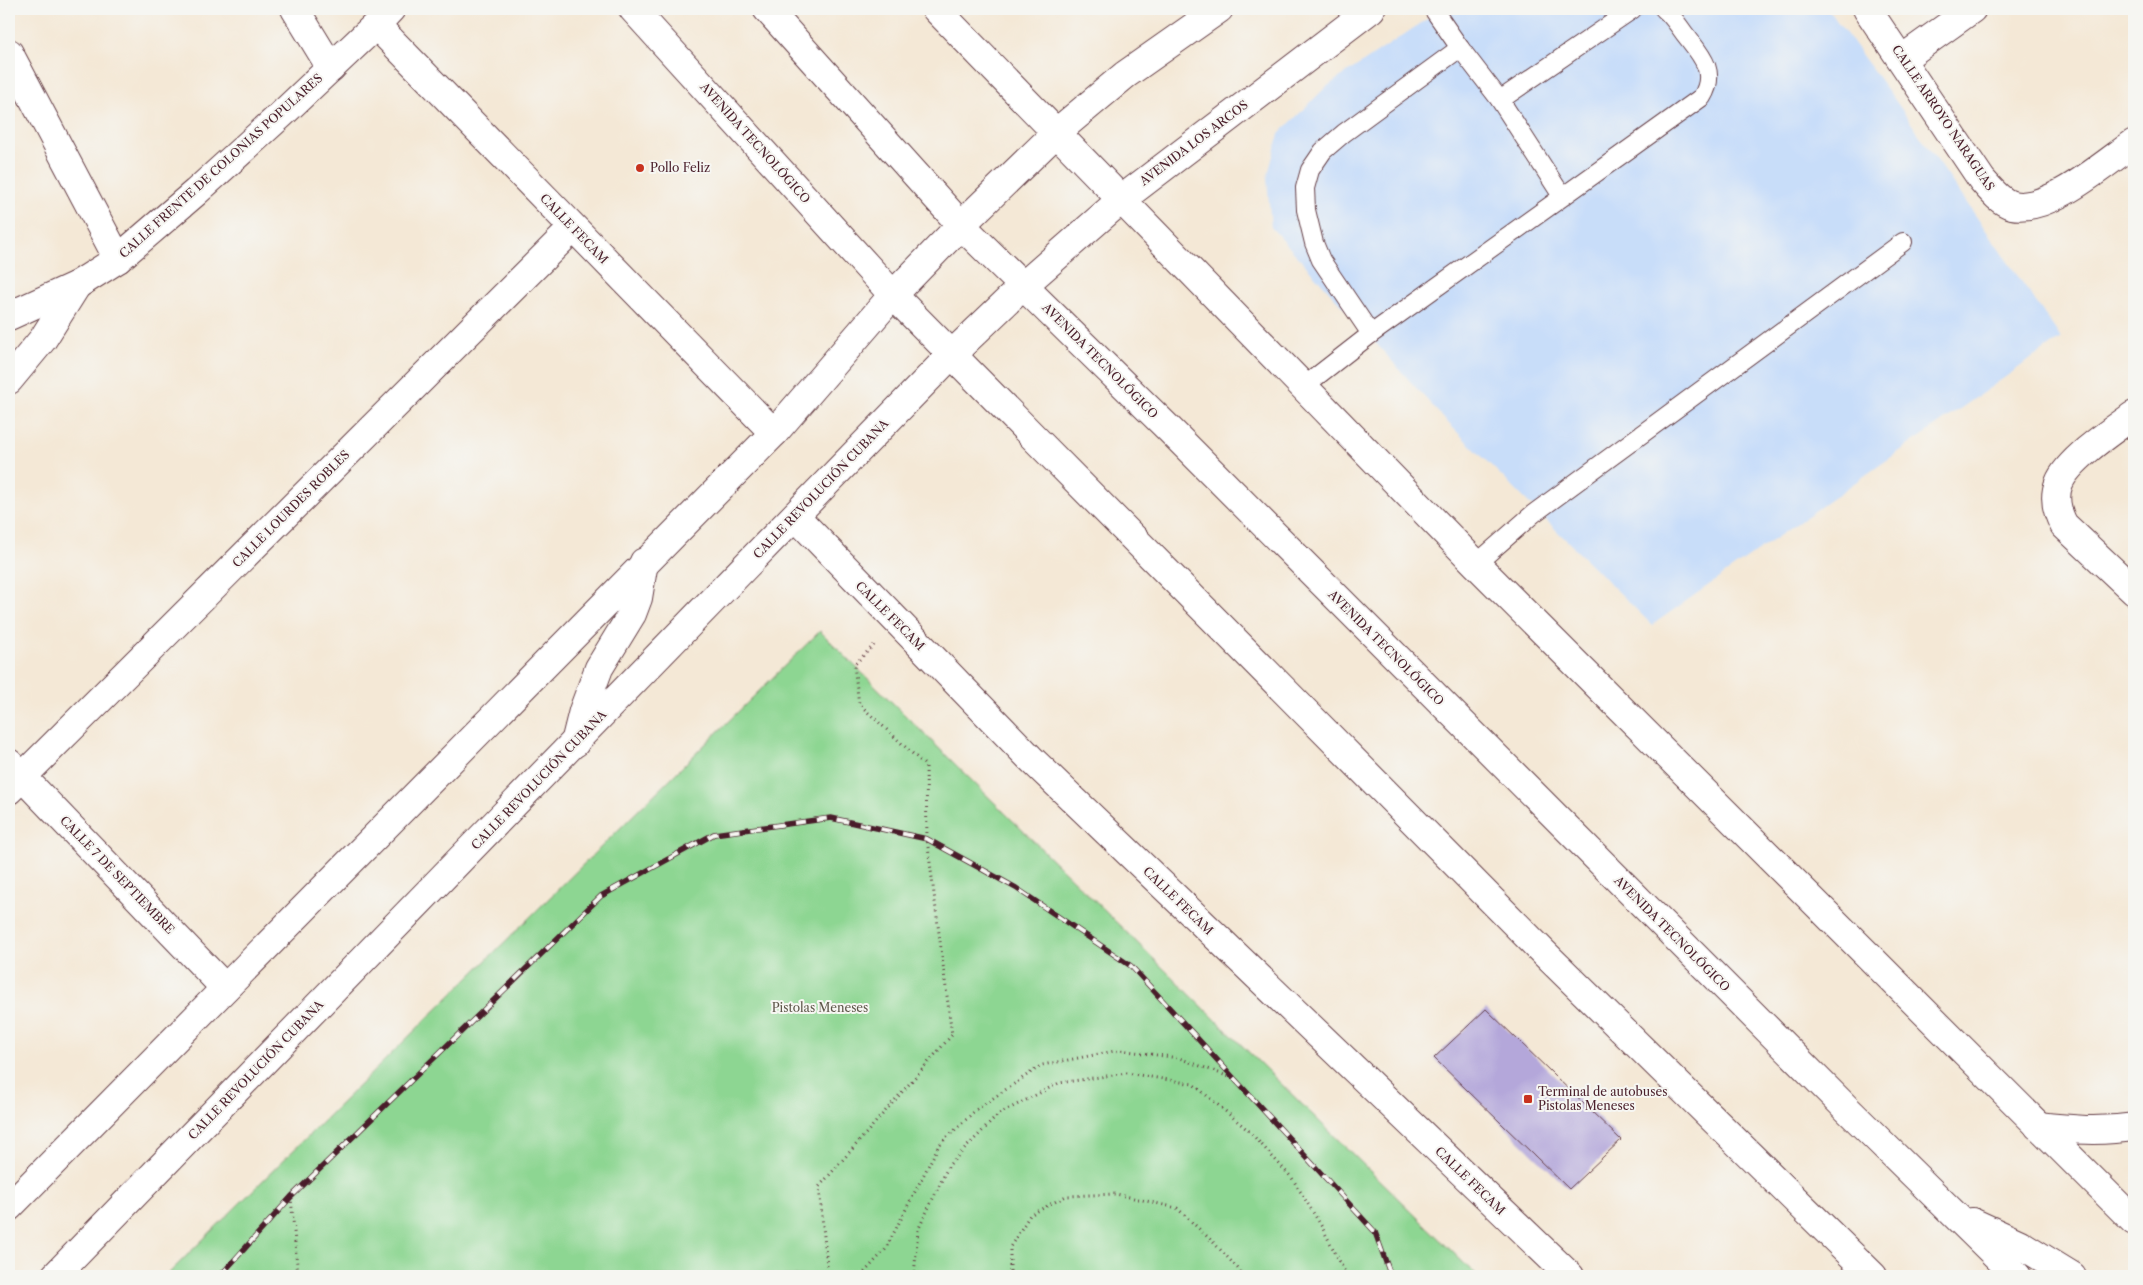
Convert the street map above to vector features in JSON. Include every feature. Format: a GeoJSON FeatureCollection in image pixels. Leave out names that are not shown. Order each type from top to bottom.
{"type":"FeatureCollection","features":[{"type":"Feature","properties":{"kind":"street"},"geometry":{"type":"LineString","coordinates":[[295,9],[331,68]]}},
{"type":"Feature","properties":{"kind":"street","name":"AVENIDA TECNOLÓGICO"},"geometry":{"type":"LineString","coordinates":[[633,9],[894,295],[1535,944],[1873,1276]]}},
{"type":"Feature","properties":{"kind":"street","name":"AVENIDA TECNOLÓGICO"},"geometry":{"type":"LineString","coordinates":[[767,9],[962,225],[1840,1102],[2017,1276]]}},
{"type":"Feature","properties":{"kind":"street"},"geometry":{"type":"LineString","coordinates":[[936,9],[1476,564],[2134,1222]]}},
{"type":"Feature","properties":{"kind":"street"},"geometry":{"type":"LineString","coordinates":[[9,1207],[644,562],[774,433],[894,295],[962,225],[1057,132],[1125,76],[1219,9]]}},
{"type":"Feature","properties":{"kind":"street","name":"AVENIDA LOS ARCOS"},"geometry":{"type":"LineString","coordinates":[[1024,285],[1122,199],[1371,9]]}},
{"type":"Feature","properties":{"kind":"street","name":"CALLE ARROYO NARAGUAS"},"geometry":{"type":"LineString","coordinates":[[1867,9],[1902,58],[1982,180],[1996,196],[2011,204],[2027,206],[2062,194],[2134,142]]}},
{"type":"Feature","properties":{"kind":"street"},"geometry":{"type":"LineString","coordinates":[[1902,58],[1972,9]]}},
{"type":"Feature","properties":{"kind":"street","name":"CALLE FRENTE DE COLONIAS POPULARES"},"geometry":{"type":"LineString","coordinates":[[9,316],[77,285],[118,259],[196,192],[331,68],[383,17]]}},
{"type":"Feature","properties":{"kind":"street","name":"CALLE FECAM"},"geometry":{"type":"LineString","coordinates":[[383,17],[573,228],[774,433]]}},
{"type":"Feature","properties":{"kind":"street"},"geometry":{"type":"LineString","coordinates":[[9,53],[118,259]]}},
{"type":"Feature","properties":{"kind":"street","name":"CALLE LOURDES ROBLES"},"geometry":{"type":"LineString","coordinates":[[13,777],[573,228]]}},
{"type":"Feature","properties":{"kind":"street"},"geometry":{"type":"LineString","coordinates":[[9,380],[43,339],[77,285]]}},
{"type":"Feature","properties":{"kind":"street","name":"CALLE REVOLUCIÓN CUBANA"},"geometry":{"type":"LineString","coordinates":[[55,1276],[575,744],[952,354],[1024,285]]}},
{"type":"Feature","properties":{"kind":"street"},"geometry":{"type":"LineString","coordinates":[[2134,415],[2104,436],[2072,465],[2059,483],[2056,500],[2058,513],[2064,525],[2134,591]]}},
{"type":"Feature","properties":{"kind":"street","name":"CALLE FECAM"},"geometry":{"type":"LineString","coordinates":[[795,516],[1037,765],[1570,1276]]}},
{"type":"Feature","properties":{"kind":"street"},"geometry":{"type":"LineString","coordinates":[[575,744],[583,711],[599,668],[635,606],[644,562]]}},
{"type":"Feature","properties":{"kind":"street","name":"CALLE 7 DE SEPTIEMBRE"},"geometry":{"type":"LineString","coordinates":[[13,777],[225,988]]}},
{"type":"Feature","properties":{"kind":"street"},"geometry":{"type":"LineString","coordinates":[[2038,1126],[2076,1131],[2104,1131],[2134,1127]]}},
{"type":"Feature","properties":{"kind":"street"},"geometry":{"type":"LineString","coordinates":[[1954,1213],[2020,1244],[2072,1276]]}},
{"type":"Feature","properties":{"kind":"lane"},"geometry":{"type":"LineString","coordinates":[[1433,9],[1500,100],[1562,196]]}},
{"type":"Feature","properties":{"kind":"lane"},"geometry":{"type":"LineString","coordinates":[[1500,100],[1633,9]]}},
{"type":"Feature","properties":{"kind":"lane"},"geometry":{"type":"LineString","coordinates":[[1303,387],[1371,334],[1702,97],[1708,88],[1708,68],[1702,57],[1664,9]]}},
{"type":"Feature","properties":{"kind":"lane"},"geometry":{"type":"LineString","coordinates":[[1371,334],[1321,260],[1314,243],[1306,210],[1306,188],[1310,170],[1323,151],[1344,133],[1460,48]]}},
{"type":"Feature","properties":{"kind":"lane"},"geometry":{"type":"LineString","coordinates":[[1476,564],[1540,508],[1902,242]]}},
{"type":"Feature","properties":{"kind":"path"},"geometry":{"type":"LineString","coordinates":[[828,1276],[819,1187],[952,1036],[927,840],[926,766],[859,704],[854,665],[897,622]]}},
{"type":"Feature","properties":{"kind":"path"},"geometry":{"type":"LineString","coordinates":[[861,1276],[885,1250],[940,1145],[977,1108],[1042,1066],[1120,1050],[1179,1058],[1232,1078]]}},
{"type":"Feature","properties":{"kind":"path"},"geometry":{"type":"LineString","coordinates":[[914,1276],[918,1230],[949,1165],[999,1114],[1060,1084],[1127,1073],[1193,1084],[1249,1131],[1292,1178],[1322,1227],[1347,1276]]}},
{"type":"Feature","properties":{"kind":"path"},"geometry":{"type":"LineString","coordinates":[[1010,1276],[1010,1247],[1030,1215],[1066,1196],[1116,1194],[1177,1208],[1245,1276]]}},
{"type":"Feature","properties":{"kind":"path"},"geometry":{"type":"LineString","coordinates":[[291,1197],[298,1276]]}},
{"type":"Feature","properties":{"kind":"shaded area"},"geometry":{"type":"Polygon","coordinates":[[[1442,9],[1828,9],[1895,100],[2061,338],[1652,625],[1445,420],[1271,227],[1267,178],[1279,134],[1326,87],[1442,9]]]}},
{"type":"Feature","properties":{"kind":"green space","name":"Pistolas Meneses"},"geometry":{"type":"Polygon","coordinates":[[[820,631],[854,665],[1477,1276],[166,1276],[820,631]]]}},
{"type":"Feature","properties":{"kind":"building","name":"Terminal de autobuses Pistolas Meneses"},"geometry":{"type":"Polygon","coordinates":[[[1486,1009],[1621,1140],[1569,1189],[1434,1058],[1486,1009]]]}},
{"type":"Feature","properties":{"kind":"railway"},"geometry":{"type":"LineString","coordinates":[[220,1276],[291,1197],[601,896],[714,834],[831,818],[927,839],[1016,888],[1131,966],[1375,1232],[1391,1276]]}},
{"type":"Feature","properties":{"kind":"place","name":"Pollo Feliz"},"geometry":{"type":"Point","coordinates":[640,168]}},
{"type":"Feature","properties":{"kind":"place","name":"Terminal de autobuses Pistolas Meneses"},"geometry":{"type":"Point","coordinates":[1528,1099]}}]}
